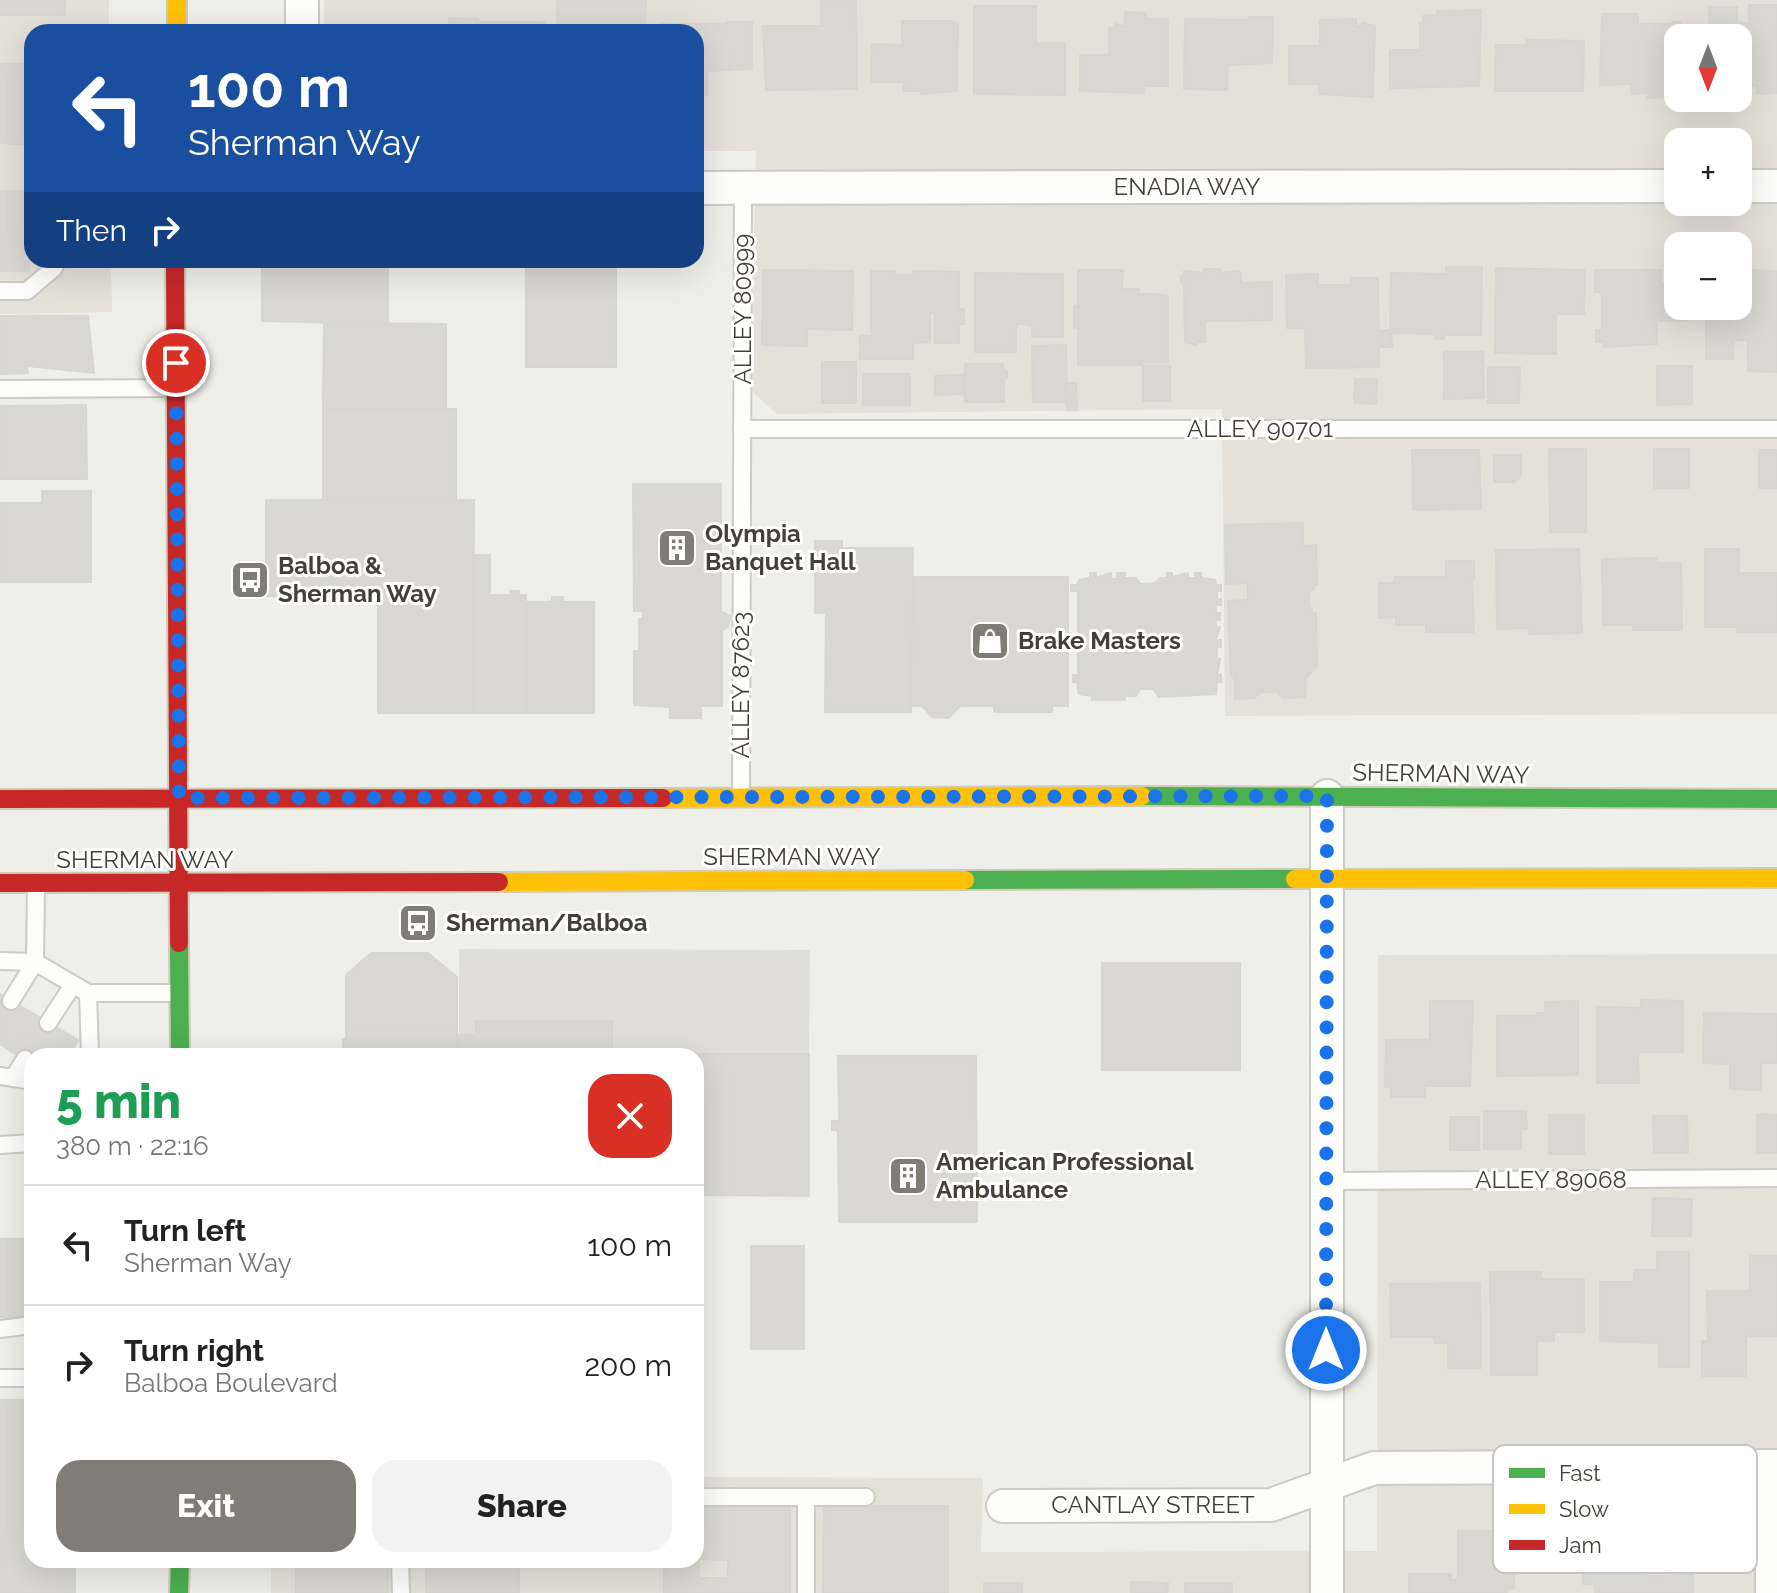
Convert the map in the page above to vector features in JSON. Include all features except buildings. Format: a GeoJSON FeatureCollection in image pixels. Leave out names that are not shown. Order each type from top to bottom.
{"type":"FeatureCollection","features":[{"type":"Feature","properties":{"kind":"main road"},"geometry":{"type":"LineString","coordinates":[[177,0],[177,24]]}},
{"type":"Feature","properties":{"kind":"main road"},"geometry":{"type":"LineString","coordinates":[[175,268],[180,1048]]}},
{"type":"Feature","properties":{"kind":"main road","name":"SHERMAN WAY"},"geometry":{"type":"LineString","coordinates":[[0,799],[1327,796],[1564,800],[1777,799]]}},
{"type":"Feature","properties":{"kind":"main road","name":"SHERMAN WAY"},"geometry":{"type":"LineString","coordinates":[[0,883],[1777,878]]}},
{"type":"Feature","properties":{"kind":"main road"},"geometry":{"type":"LineString","coordinates":[[179,1593],[180,1568]]}},
{"type":"Feature","properties":{"kind":"street"},"geometry":{"type":"LineString","coordinates":[[302,0],[302,24]]}},
{"type":"Feature","properties":{"kind":"street","name":"ENADIA WAY"},"geometry":{"type":"LineString","coordinates":[[704,188],[1664,186]]}},
{"type":"Feature","properties":{"kind":"street"},"geometry":{"type":"LineString","coordinates":[[1752,186],[1777,186]]}},
{"type":"Feature","properties":{"kind":"street"},"geometry":{"type":"LineString","coordinates":[[1327,796],[1327,1593]]}},
{"type":"Feature","properties":{"kind":"street"},"geometry":{"type":"LineString","coordinates":[[1772,1593],[1775,1466]]}},
{"type":"Feature","properties":{"kind":"street","name":"CANTLAY STREET"},"geometry":{"type":"LineString","coordinates":[[1003,1506],[1271,1505],[1374,1468],[1493,1467]]}},
{"type":"Feature","properties":{"kind":"lane","name":"ALLEY 80999"},"geometry":{"type":"LineString","coordinates":[[742,429],[743,189]]}},
{"type":"Feature","properties":{"kind":"lane"},"geometry":{"type":"LineString","coordinates":[[0,291],[27,291],[54,268]]}},
{"type":"Feature","properties":{"kind":"lane"},"geometry":{"type":"LineString","coordinates":[[0,389],[176,388]]}},
{"type":"Feature","properties":{"kind":"lane","name":"ALLEY 90701"},"geometry":{"type":"LineString","coordinates":[[742,429],[1777,429]]}},
{"type":"Feature","properties":{"kind":"lane","name":"ALLEY 87623"},"geometry":{"type":"LineString","coordinates":[[741,797],[742,429]]}},
{"type":"Feature","properties":{"kind":"lane"},"geometry":{"type":"LineString","coordinates":[[11,1001],[35,962],[36,884]]}},
{"type":"Feature","properties":{"kind":"lane"},"geometry":{"type":"LineString","coordinates":[[0,961],[35,962],[80,989],[179,993]]}},
{"type":"Feature","properties":{"kind":"lane"},"geometry":{"type":"LineString","coordinates":[[48,1023],[80,989]]}},
{"type":"Feature","properties":{"kind":"lane"},"geometry":{"type":"LineString","coordinates":[[80,989],[89,1048]]}},
{"type":"Feature","properties":{"kind":"lane"},"geometry":{"type":"LineString","coordinates":[[6,1077],[24,1060]]}},
{"type":"Feature","properties":{"kind":"lane"},"geometry":{"type":"LineString","coordinates":[[0,1145],[24,1144]]}},
{"type":"Feature","properties":{"kind":"lane","name":"ALLEY 89068"},"geometry":{"type":"LineString","coordinates":[[1326,1181],[1777,1178]]}},
{"type":"Feature","properties":{"kind":"lane"},"geometry":{"type":"LineString","coordinates":[[0,1329],[24,1326]]}},
{"type":"Feature","properties":{"kind":"lane"},"geometry":{"type":"LineString","coordinates":[[0,1378],[24,1378]]}},
{"type":"Feature","properties":{"kind":"lane"},"geometry":{"type":"LineString","coordinates":[[704,1497],[866,1497]]}},
{"type":"Feature","properties":{"kind":"lane"},"geometry":{"type":"LineString","coordinates":[[806,1497],[806,1593]]}},
{"type":"Feature","properties":{"kind":"lane"},"geometry":{"type":"LineString","coordinates":[[400,1568],[401,1593]]}},
{"type":"Feature","properties":{"kind":"shaded area"},"geometry":{"type":"Polygon","coordinates":[[[0,0],[109,0],[109,24],[24,24],[24,268],[111,268],[112,312],[0,314],[0,0]]]}},
{"type":"Feature","properties":{"kind":"shaded area"},"geometry":{"type":"Polygon","coordinates":[[[324,0],[1777,0],[1777,714],[1225,716],[1222,409],[777,414],[751,391],[756,151],[704,151],[704,24],[324,24],[324,0]]]}},
{"type":"Feature","properties":{"kind":"shaded area"},"geometry":{"type":"Polygon","coordinates":[[[459,949],[810,950],[809,1054],[704,1053],[704,1048],[612,1048],[611,1021],[477,1021],[476,1035],[459,1035],[459,949]]]}},
{"type":"Feature","properties":{"kind":"shaded area"},"geometry":{"type":"Polygon","coordinates":[[[1777,954],[1777,1593],[271,1593],[271,1568],[704,1568],[704,1477],[983,1478],[981,1552],[1377,1551],[1378,955],[1777,954]]]}},
{"type":"Feature","properties":{"kind":"traffic: fast"},"geometry":{"type":"LineString","coordinates":[[1142,796],[1777,799]]}},
{"type":"Feature","properties":{"kind":"traffic: fast"},"geometry":{"type":"LineString","coordinates":[[965,880],[1295,879]]}},
{"type":"Feature","properties":{"kind":"traffic: fast"},"geometry":{"type":"LineString","coordinates":[[179,943],[180,1048]]}},
{"type":"Feature","properties":{"kind":"traffic: fast"},"geometry":{"type":"LineString","coordinates":[[179,1593],[180,1568]]}},
{"type":"Feature","properties":{"kind":"traffic: slow"},"geometry":{"type":"LineString","coordinates":[[177,0],[177,24]]}},
{"type":"Feature","properties":{"kind":"traffic: slow"},"geometry":{"type":"LineString","coordinates":[[663,798],[1142,796]]}},
{"type":"Feature","properties":{"kind":"traffic: slow"},"geometry":{"type":"LineString","coordinates":[[1295,879],[1777,878]]}},
{"type":"Feature","properties":{"kind":"traffic: slow"},"geometry":{"type":"LineString","coordinates":[[499,882],[965,880]]}},
{"type":"Feature","properties":{"kind":"traffic: jam"},"geometry":{"type":"LineString","coordinates":[[175,268],[179,943]]}},
{"type":"Feature","properties":{"kind":"traffic: jam"},"geometry":{"type":"LineString","coordinates":[[0,799],[663,798]]}},
{"type":"Feature","properties":{"kind":"traffic: jam"},"geometry":{"type":"LineString","coordinates":[[0,883],[499,882]]}},
{"type":"Feature","properties":{"kind":"place","name":"Olympia Banquet Hall"},"geometry":{"type":"Point","coordinates":[677,548]}},
{"type":"Feature","properties":{"kind":"place","name":"Balboa & Sherman Way"},"geometry":{"type":"Point","coordinates":[250,580]}},
{"type":"Feature","properties":{"kind":"place","name":"Brake Masters"},"geometry":{"type":"Point","coordinates":[990,641]}},
{"type":"Feature","properties":{"kind":"place","name":"Sherman/Balboa"},"geometry":{"type":"Point","coordinates":[418,923]}},
{"type":"Feature","properties":{"kind":"place","name":"American Professional Ambulance"},"geometry":{"type":"Point","coordinates":[908,1176]}},
{"type":"Feature","properties":{"kind":"route"},"geometry":{"type":"LineString","coordinates":[[176,363],[179,798],[1327,796],[1326,1350]]}}]}
